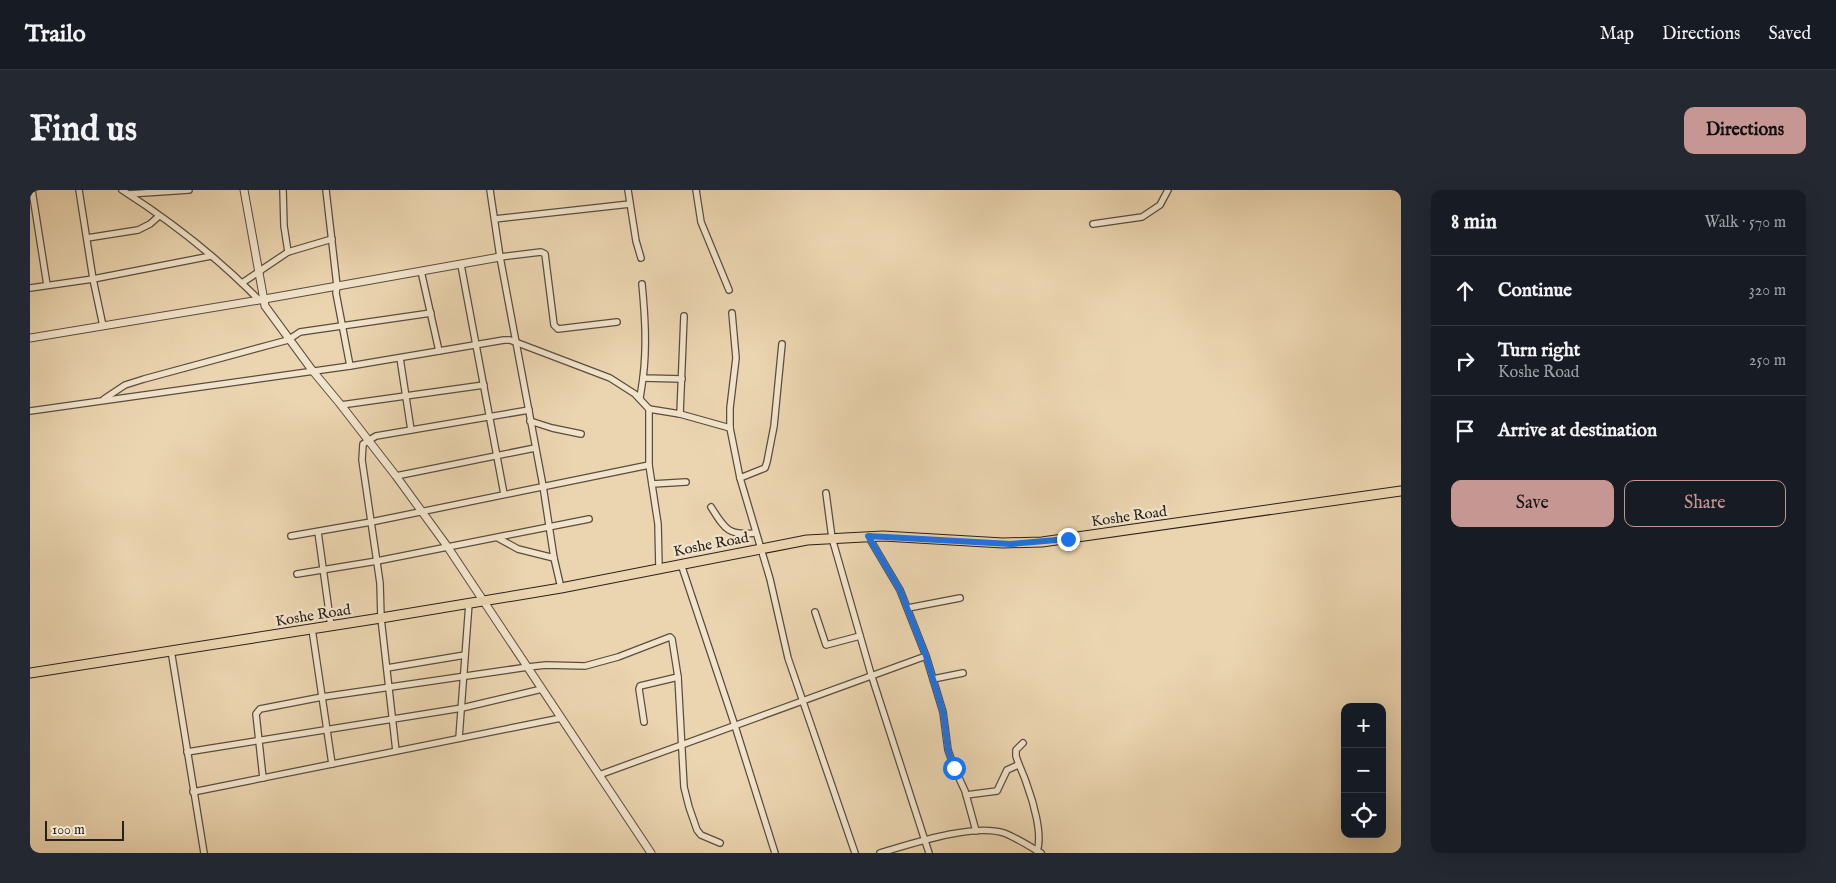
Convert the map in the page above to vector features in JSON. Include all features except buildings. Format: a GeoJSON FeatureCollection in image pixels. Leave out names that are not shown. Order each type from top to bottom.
{"type":"FeatureCollection","features":[{"type":"Feature","properties":{"kind":"main road","name":"Koshe Road"},"geometry":{"type":"LineString","coordinates":[[30,674],[561,588],[807,540],[868,536],[1003,543],[1051,541],[1401,491]]}},
{"type":"Feature","properties":{"kind":"street"},"geometry":{"type":"LineString","coordinates":[[32,190],[47,284]]}},
{"type":"Feature","properties":{"kind":"street"},"geometry":{"type":"LineString","coordinates":[[79,190],[93,279],[103,326]]}},
{"type":"Feature","properties":{"kind":"street"},"geometry":{"type":"LineString","coordinates":[[122,190],[181,230],[261,300],[288,340],[396,476],[447,546],[651,853]]}},
{"type":"Feature","properties":{"kind":"street"},"geometry":{"type":"LineString","coordinates":[[129,194],[188,190]]}},
{"type":"Feature","properties":{"kind":"street"},"geometry":{"type":"LineString","coordinates":[[244,190],[261,300]]}},
{"type":"Feature","properties":{"kind":"street"},"geometry":{"type":"LineString","coordinates":[[283,190],[284,226],[288,252]]}},
{"type":"Feature","properties":{"kind":"street"},"geometry":{"type":"LineString","coordinates":[[326,190],[337,286],[336,293],[350,366]]}},
{"type":"Feature","properties":{"kind":"street"},"geometry":{"type":"LineString","coordinates":[[490,190],[515,342],[561,588]]}},
{"type":"Feature","properties":{"kind":"street"},"geometry":{"type":"LineString","coordinates":[[628,190],[641,258]]}},
{"type":"Feature","properties":{"kind":"street"},"geometry":{"type":"LineString","coordinates":[[696,190],[701,222],[728,290]]}},
{"type":"Feature","properties":{"kind":"street"},"geometry":{"type":"LineString","coordinates":[[1093,224],[1142,217],[1160,205],[1168,190]]}},
{"type":"Feature","properties":{"kind":"street"},"geometry":{"type":"LineString","coordinates":[[495,219],[630,204]]}},
{"type":"Feature","properties":{"kind":"street"},"geometry":{"type":"LineString","coordinates":[[87,238],[138,230],[150,224],[159,216]]}},
{"type":"Feature","properties":{"kind":"street"},"geometry":{"type":"LineString","coordinates":[[30,224],[37,223]]}},
{"type":"Feature","properties":{"kind":"street"},"geometry":{"type":"LineString","coordinates":[[242,283],[288,252],[332,239]]}},
{"type":"Feature","properties":{"kind":"street"},"geometry":{"type":"LineString","coordinates":[[30,338],[261,300],[500,257],[541,252],[545,254],[554,325],[558,329],[617,322]]}},
{"type":"Feature","properties":{"kind":"street"},"geometry":{"type":"LineString","coordinates":[[30,288],[47,284],[93,279],[211,256]]}},
{"type":"Feature","properties":{"kind":"street"},"geometry":{"type":"LineString","coordinates":[[461,265],[504,494]]}},
{"type":"Feature","properties":{"kind":"street"},"geometry":{"type":"LineString","coordinates":[[421,271],[439,351]]}},
{"type":"Feature","properties":{"kind":"street"},"geometry":{"type":"LineString","coordinates":[[640,398],[646,355],[646,328],[642,284]]}},
{"type":"Feature","properties":{"kind":"street"},"geometry":{"type":"LineString","coordinates":[[101,401],[125,385],[288,340],[300,332],[431,313]]}},
{"type":"Feature","properties":{"kind":"street"},"geometry":{"type":"LineString","coordinates":[[732,313],[736,358],[730,408],[730,428],[740,478],[770,579],[788,658],[855,853]]}},
{"type":"Feature","properties":{"kind":"street"},"geometry":{"type":"LineString","coordinates":[[680,414],[684,316]]}},
{"type":"Feature","properties":{"kind":"street"},"geometry":{"type":"LineString","coordinates":[[30,411],[350,366],[504,340],[515,342],[603,375],[622,385],[640,398],[649,409],[649,465],[658,524],[659,568]]}},
{"type":"Feature","properties":{"kind":"street"},"geometry":{"type":"LineString","coordinates":[[740,478],[765,468],[767,462],[774,426],[782,344]]}},
{"type":"Feature","properties":{"kind":"street"},"geometry":{"type":"LineString","coordinates":[[400,358],[411,430]]}},
{"type":"Feature","properties":{"kind":"street"},"geometry":{"type":"LineString","coordinates":[[643,378],[682,379]]}},
{"type":"Feature","properties":{"kind":"street"},"geometry":{"type":"LineString","coordinates":[[341,405],[484,385]]}},
{"type":"Feature","properties":{"kind":"street"},"geometry":{"type":"LineString","coordinates":[[649,409],[680,414],[730,428]]}},
{"type":"Feature","properties":{"kind":"street"},"geometry":{"type":"LineString","coordinates":[[396,751],[381,618],[380,583],[362,460],[363,444],[376,436],[528,410]]}},
{"type":"Feature","properties":{"kind":"street"},"geometry":{"type":"LineString","coordinates":[[530,421],[581,434]]}},
{"type":"Feature","properties":{"kind":"street"},"geometry":{"type":"LineString","coordinates":[[396,476],[535,448]]}},
{"type":"Feature","properties":{"kind":"street"},"geometry":{"type":"LineString","coordinates":[[291,536],[370,522],[649,465]]}},
{"type":"Feature","properties":{"kind":"street"},"geometry":{"type":"LineString","coordinates":[[652,484],[686,482]]}},
{"type":"Feature","properties":{"kind":"street"},"geometry":{"type":"LineString","coordinates":[[826,493],[832,538],[860,636],[929,853]]}},
{"type":"Feature","properties":{"kind":"street"},"geometry":{"type":"LineString","coordinates":[[711,507],[722,523],[734,533],[740,535],[755,533]]}},
{"type":"Feature","properties":{"kind":"street"},"geometry":{"type":"LineString","coordinates":[[297,574],[498,538],[588,519]]}},
{"type":"Feature","properties":{"kind":"street"},"geometry":{"type":"LineString","coordinates":[[318,532],[331,626]]}},
{"type":"Feature","properties":{"kind":"street"},"geometry":{"type":"LineString","coordinates":[[868,536],[900,590],[926,656],[943,712],[948,750],[966,795],[976,831]]}},
{"type":"Feature","properties":{"kind":"street"},"geometry":{"type":"LineString","coordinates":[[498,538],[518,549],[554,558]]}},
{"type":"Feature","properties":{"kind":"street"},"geometry":{"type":"LineString","coordinates":[[681,564],[775,853]]}},
{"type":"Feature","properties":{"kind":"street"},"geometry":{"type":"LineString","coordinates":[[908,608],[960,598]]}},
{"type":"Feature","properties":{"kind":"street"},"geometry":{"type":"LineString","coordinates":[[459,738],[469,603]]}},
{"type":"Feature","properties":{"kind":"street"},"geometry":{"type":"LineString","coordinates":[[815,612],[826,644],[860,636]]}},
{"type":"Feature","properties":{"kind":"street"},"geometry":{"type":"LineString","coordinates":[[312,629],[332,764]]}},
{"type":"Feature","properties":{"kind":"street"},"geometry":{"type":"LineString","coordinates":[[263,778],[256,714],[260,709],[322,697],[463,678],[528,667],[546,665],[585,666],[618,657],[670,637],[672,639],[678,677],[681,744],[686,796],[697,830],[701,835],[720,843]]}},
{"type":"Feature","properties":{"kind":"street"},"geometry":{"type":"LineString","coordinates":[[171,650],[204,853]]}},
{"type":"Feature","properties":{"kind":"street"},"geometry":{"type":"LineString","coordinates":[[387,668],[465,655]]}},
{"type":"Feature","properties":{"kind":"street"},"geometry":{"type":"LineString","coordinates":[[599,775],[871,674],[926,656]]}},
{"type":"Feature","properties":{"kind":"street"},"geometry":{"type":"LineString","coordinates":[[933,679],[963,672]]}},
{"type":"Feature","properties":{"kind":"street"},"geometry":{"type":"LineString","coordinates":[[644,722],[640,686],[678,677]]}},
{"type":"Feature","properties":{"kind":"street"},"geometry":{"type":"LineString","coordinates":[[187,752],[462,708],[542,689]]}},
{"type":"Feature","properties":{"kind":"street"},"geometry":{"type":"LineString","coordinates":[[194,792],[561,718]]}},
{"type":"Feature","properties":{"kind":"street"},"geometry":{"type":"LineString","coordinates":[[880,853],[925,840],[976,831],[1004,833],[1039,852],[1034,808],[1018,765],[1016,753],[1023,744]]}},
{"type":"Feature","properties":{"kind":"street"},"geometry":{"type":"LineString","coordinates":[[966,795],[997,791],[1007,770],[1018,765]]}},
{"type":"Feature","properties":{"kind":"route"},"geometry":{"type":"LineString","coordinates":[[954,768],[948,750],[943,712],[926,656],[900,590],[876,553],[868,536],[1011,544],[1068,539]]}}]}
